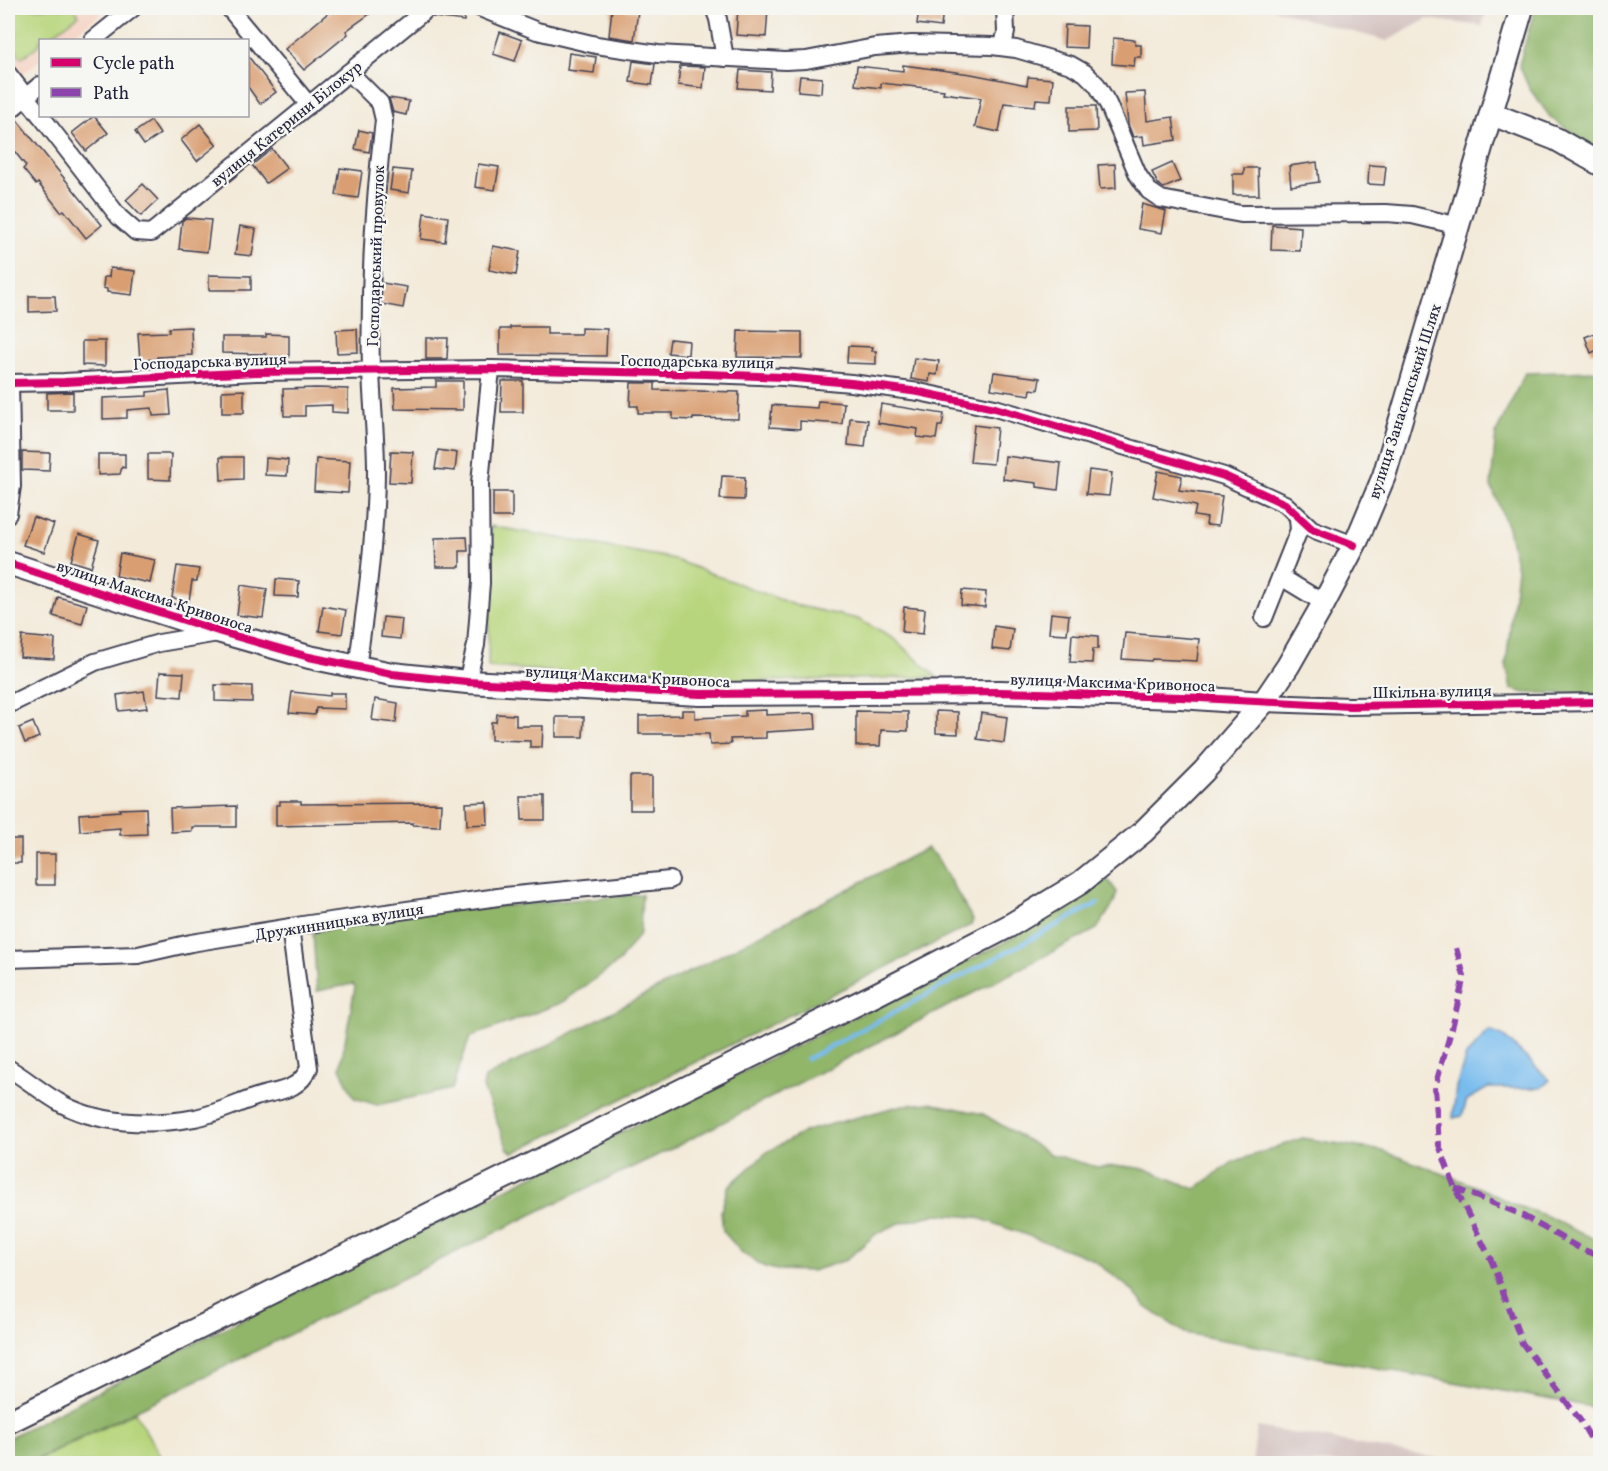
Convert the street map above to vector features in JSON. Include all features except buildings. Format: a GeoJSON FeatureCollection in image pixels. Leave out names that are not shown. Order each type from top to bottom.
{"type":"FeatureCollection","features":[{"type":"Feature","properties":{"kind":"main road","name":"вулиця Занасипський Шлях"},"geometry":{"type":"LineString","coordinates":[[8,1422],[877,994],[1009,926],[1080,883],[1143,832],[1204,771],[1263,703],[1288,666],[1354,545],[1384,476],[1522,8]]}},
{"type":"Feature","properties":{"kind":"main road"},"geometry":{"type":"LineString","coordinates":[[1492,114],[1556,139],[1600,164]]}},
{"type":"Feature","properties":{"kind":"main road","name":"вулиця Максима Кривоноса"},"geometry":{"type":"LineString","coordinates":[[8,563],[221,632],[357,668],[392,674],[467,682],[700,694],[1000,692],[1181,697],[1263,703]]}},
{"type":"Feature","properties":{"kind":"street"},"geometry":{"type":"LineString","coordinates":[[94,39],[133,8]]}},
{"type":"Feature","properties":{"kind":"street"},"geometry":{"type":"LineString","coordinates":[[229,8],[309,105]]}},
{"type":"Feature","properties":{"kind":"street","name":"вулиця Катерини Білокур"},"geometry":{"type":"LineString","coordinates":[[42,117],[119,217],[128,226],[143,234],[151,233],[428,8]]}},
{"type":"Feature","properties":{"kind":"street"},"geometry":{"type":"LineString","coordinates":[[480,8],[537,31],[596,45],[649,53],[785,61],[806,60],[875,47],[912,44],[1003,46],[1045,56],[1071,65],[1085,73],[1097,85],[1108,104],[1138,175],[1149,191],[1161,199],[1241,214],[1386,213],[1412,215],[1459,226]]}},
{"type":"Feature","properties":{"kind":"street"},"geometry":{"type":"LineString","coordinates":[[714,8],[725,58]]}},
{"type":"Feature","properties":{"kind":"street"},"geometry":{"type":"LineString","coordinates":[[1003,46],[1005,8]]}},
{"type":"Feature","properties":{"kind":"street","name":"Господарський провулок"},"geometry":{"type":"LineString","coordinates":[[349,72],[380,103],[384,120],[374,228],[371,370],[376,469],[375,503],[357,668]]}},
{"type":"Feature","properties":{"kind":"street"},"geometry":{"type":"LineString","coordinates":[[8,74],[39,114]]}},
{"type":"Feature","properties":{"kind":"street"},"geometry":{"type":"LineString","coordinates":[[8,112],[39,86]]}},
{"type":"Feature","properties":{"kind":"street"},"geometry":{"type":"LineString","coordinates":[[467,682],[476,645],[481,584],[480,483],[490,369]]}},
{"type":"Feature","properties":{"kind":"street","name":"Господарська вулиця"},"geometry":{"type":"LineString","coordinates":[[9,383],[256,372],[490,369],[783,377],[919,392],[1056,424],[1224,476],[1285,504],[1312,529],[1354,545]]}},
{"type":"Feature","properties":{"kind":"street"},"geometry":{"type":"LineString","coordinates":[[8,514],[12,486],[9,383]]}},
{"type":"Feature","properties":{"kind":"street"},"geometry":{"type":"LineString","coordinates":[[1264,618],[1299,530],[1298,518]]}},
{"type":"Feature","properties":{"kind":"street"},"geometry":{"type":"LineString","coordinates":[[1281,577],[1324,603]]}},
{"type":"Feature","properties":{"kind":"street"},"geometry":{"type":"LineString","coordinates":[[8,705],[95,662],[159,643],[221,632]]}},
{"type":"Feature","properties":{"kind":"street","name":"Шкільна вулиця"},"geometry":{"type":"LineString","coordinates":[[1263,703],[1350,706],[1600,702]]}},
{"type":"Feature","properties":{"kind":"street","name":"Дружинницька вулиця"},"geometry":{"type":"LineString","coordinates":[[8,959],[138,955],[191,943],[290,927],[505,896],[670,880]]}},
{"type":"Feature","properties":{"kind":"street"},"geometry":{"type":"LineString","coordinates":[[8,1068],[58,1102],[96,1117],[137,1123],[196,1118],[267,1093],[297,1086],[304,1079],[309,1068],[290,927]]}},
{"type":"Feature","properties":{"kind":"shaded area"},"geometry":{"type":"Polygon","coordinates":[[[8,8],[109,8],[67,39],[39,39],[39,61],[22,74],[8,56],[8,8]]]}},
{"type":"Feature","properties":{"kind":"shaded area"},"geometry":{"type":"Polygon","coordinates":[[[1272,8],[1487,8],[1482,26],[1427,19],[1387,41],[1272,8]]]}},
{"type":"Feature","properties":{"kind":"shaded area"},"geometry":{"type":"Polygon","coordinates":[[[1257,1427],[1465,1463],[1252,1463],[1257,1427]]]}},
{"type":"Feature","properties":{"kind":"green space"},"geometry":{"type":"Polygon","coordinates":[[[8,8],[74,8],[79,15],[46,39],[39,39],[39,45],[21,58],[8,40],[8,8]]]}},
{"type":"Feature","properties":{"kind":"green space"},"geometry":{"type":"Polygon","coordinates":[[[1535,8],[1600,8],[1600,152],[1551,118],[1529,88],[1519,65],[1535,8]]]}},
{"type":"Feature","properties":{"kind":"green space"},"geometry":{"type":"Polygon","coordinates":[[[1600,371],[1600,694],[1525,693],[1511,689],[1506,664],[1517,569],[1508,528],[1491,486],[1496,433],[1525,373],[1600,371]]]}},
{"type":"Feature","properties":{"kind":"green space"},"geometry":{"type":"Polygon","coordinates":[[[491,526],[670,558],[795,605],[858,619],[894,639],[937,677],[718,682],[488,667],[491,526]]]}},
{"type":"Feature","properties":{"kind":"green space"},"geometry":{"type":"Polygon","coordinates":[[[927,848],[936,856],[973,920],[971,925],[513,1153],[508,1149],[483,1088],[485,1078],[927,848]]]}},
{"type":"Feature","properties":{"kind":"green space"},"geometry":{"type":"Polygon","coordinates":[[[1105,880],[1109,881],[1117,892],[1114,903],[1097,929],[677,1146],[543,1209],[30,1463],[8,1464],[8,1438],[176,1352],[998,946],[1105,880]]]}},
{"type":"Feature","properties":{"kind":"green space"},"geometry":{"type":"Polygon","coordinates":[[[642,894],[640,933],[619,962],[561,1003],[470,1037],[452,1089],[377,1105],[354,1098],[340,1068],[355,987],[353,984],[317,991],[313,933],[384,916],[642,894]]]}},
{"type":"Feature","properties":{"kind":"green space"},"geometry":{"type":"Polygon","coordinates":[[[930,1103],[983,1114],[1050,1154],[1097,1167],[1123,1166],[1146,1169],[1195,1189],[1233,1162],[1303,1138],[1383,1151],[1547,1216],[1600,1241],[1600,1404],[1597,1408],[1185,1333],[1146,1307],[1132,1290],[1090,1258],[976,1217],[937,1214],[897,1224],[876,1234],[846,1260],[812,1271],[777,1270],[765,1267],[742,1253],[723,1231],[721,1211],[728,1187],[767,1152],[806,1131],[903,1105],[930,1103]]]}},
{"type":"Feature","properties":{"kind":"green space"},"geometry":{"type":"Polygon","coordinates":[[[135,1412],[164,1463],[30,1464],[135,1412]]]}},
{"type":"Feature","properties":{"kind":"water"},"geometry":{"type":"Polygon","coordinates":[[[1489,1031],[1504,1037],[1550,1080],[1541,1088],[1488,1088],[1467,1100],[1462,1116],[1453,1118],[1456,1087],[1466,1056],[1489,1031]]]}},
{"type":"Feature","properties":{"kind":"waterway"},"geometry":{"type":"LineString","coordinates":[[807,1059],[1098,903]]}},
{"type":"Feature","properties":{"kind":"marked path"},"geometry":{"type":"LineString","coordinates":[[1456,948],[1464,976],[1435,1087],[1439,1145],[1455,1188],[1492,1262],[1522,1343],[1580,1420],[1600,1455]]}},
{"type":"Feature","properties":{"kind":"marked path"},"geometry":{"type":"LineString","coordinates":[[1455,1188],[1518,1213],[1581,1249],[1600,1256]]}},
{"type":"Feature","properties":{"kind":"cycle path"},"geometry":{"type":"LineString","coordinates":[[8,383],[256,372],[491,369],[706,374],[851,383],[919,392],[995,408],[1224,476],[1285,504],[1312,529],[1354,545]]}},
{"type":"Feature","properties":{"kind":"cycle path"},"geometry":{"type":"LineString","coordinates":[[8,563],[221,632],[309,657],[392,674],[467,682],[700,694],[1000,692],[1181,697],[1350,706],[1600,702]]}}]}
